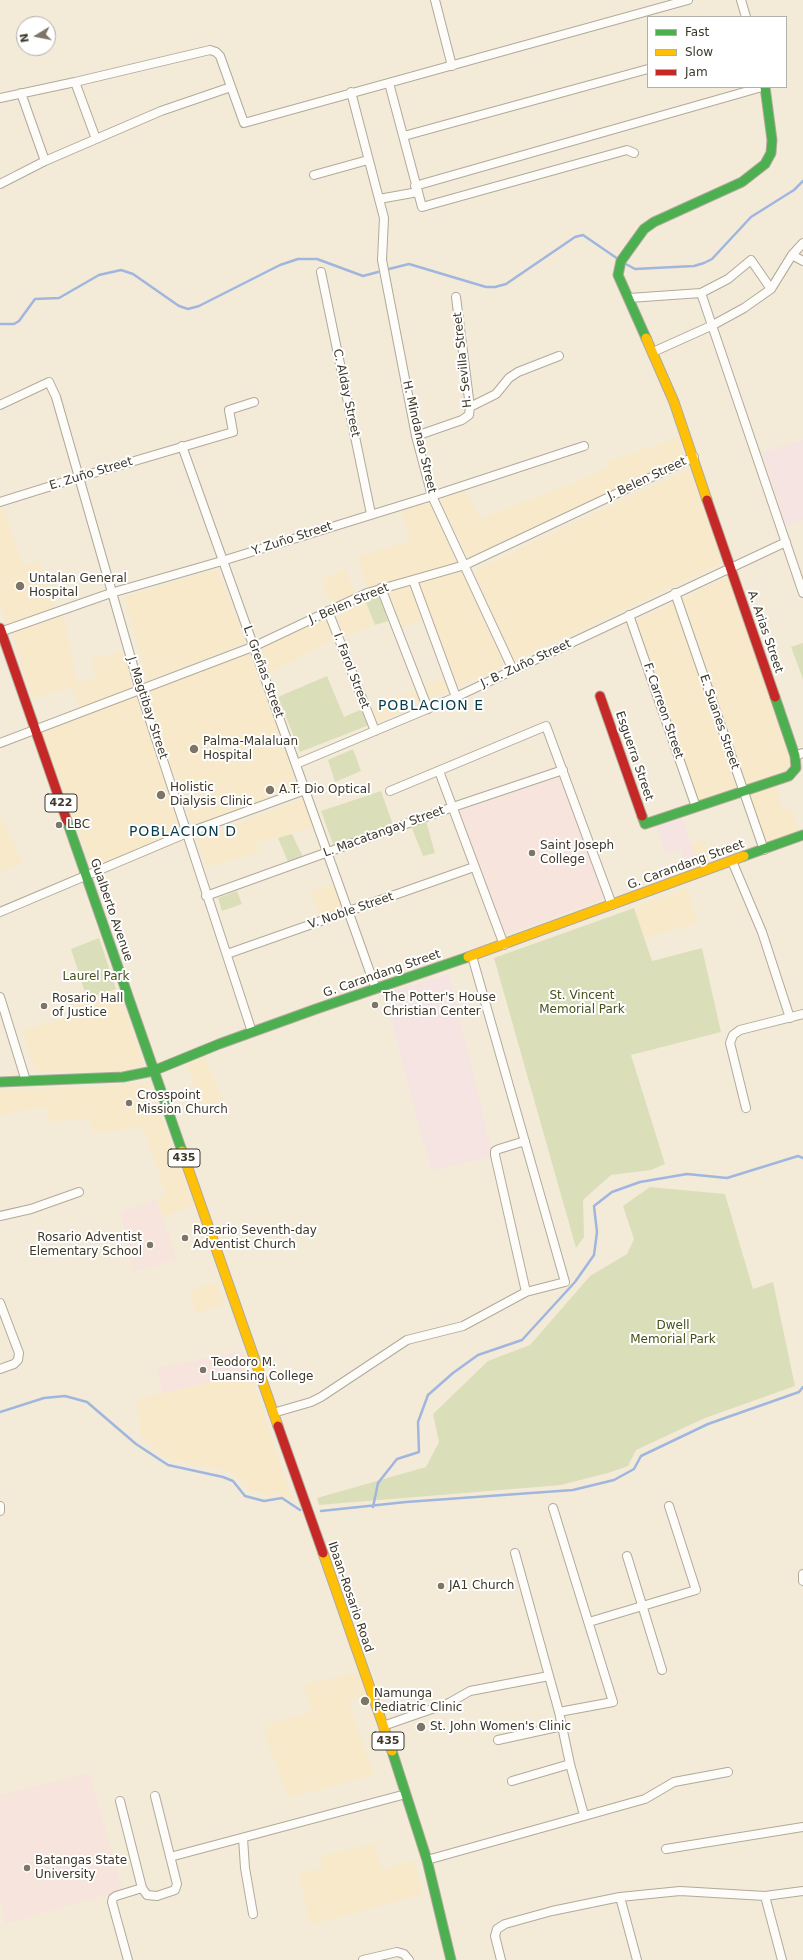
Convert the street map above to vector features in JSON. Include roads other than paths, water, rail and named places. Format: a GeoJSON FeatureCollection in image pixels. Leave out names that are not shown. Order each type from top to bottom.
{"type":"FeatureCollection","features":[{"type":"Feature","properties":{"kind":"main road","name":"A. Arias Street"},"geometry":{"type":"LineString","coordinates":[[645,824],[789,776],[796,768],[799,755],[730,567],[694,457],[674,402],[629,298],[619,280],[619,266],[644,229],[654,222],[742,182],[765,164],[770,153],[772,140],[763,88]]}},
{"type":"Feature","properties":{"kind":"main road","name":"Gualberto Avenue"},"geometry":{"type":"LineString","coordinates":[[0,631],[87,877],[153,1071],[215,1244]]}},
{"type":"Feature","properties":{"kind":"main road","name":"Esguerra Street"},"geometry":{"type":"LineString","coordinates":[[600,696],[645,824]]}},
{"type":"Feature","properties":{"kind":"main road","name":"G. Carandang Street"},"geometry":{"type":"LineString","coordinates":[[0,1082],[123,1078],[153,1071],[252,1032],[504,945],[803,835]]}},
{"type":"Feature","properties":{"kind":"main road","name":"Ibaan-Rosario Road"},"geometry":{"type":"LineString","coordinates":[[215,1244],[406,1794],[427,1860],[451,1960]]}},
{"type":"Feature","properties":{"kind":"street"},"geometry":{"type":"LineString","coordinates":[[436,0],[452,66]]}},
{"type":"Feature","properties":{"kind":"street"},"geometry":{"type":"LineString","coordinates":[[0,98],[210,50],[216,52],[220,56],[244,123],[351,92],[452,66],[688,0]]}},
{"type":"Feature","properties":{"kind":"street"},"geometry":{"type":"LineString","coordinates":[[741,0],[746,16]]}},
{"type":"Feature","properties":{"kind":"street"},"geometry":{"type":"LineString","coordinates":[[404,136],[647,69]]}},
{"type":"Feature","properties":{"kind":"street"},"geometry":{"type":"LineString","coordinates":[[75,82],[96,139]]}},
{"type":"Feature","properties":{"kind":"street"},"geometry":{"type":"LineString","coordinates":[[389,83],[422,207],[627,150],[634,153]]}},
{"type":"Feature","properties":{"kind":"street"},"geometry":{"type":"LineString","coordinates":[[0,184],[45,162],[161,111],[231,87]]}},
{"type":"Feature","properties":{"kind":"street"},"geometry":{"type":"LineString","coordinates":[[379,199],[760,88]]}},
{"type":"Feature","properties":{"kind":"street","name":"H. Mindanao Street"},"geometry":{"type":"LineString","coordinates":[[351,92],[384,218],[382,260],[416,436],[432,496],[513,670]]}},
{"type":"Feature","properties":{"kind":"street"},"geometry":{"type":"LineString","coordinates":[[21,93],[45,162]]}},
{"type":"Feature","properties":{"kind":"street"},"geometry":{"type":"LineString","coordinates":[[314,175],[368,160]]}},
{"type":"Feature","properties":{"kind":"street"},"geometry":{"type":"LineString","coordinates":[[653,352],[713,325],[744,308],[771,288],[792,255],[803,243]]}},
{"type":"Feature","properties":{"kind":"street"},"geometry":{"type":"LineString","coordinates":[[792,255],[803,261]]}},
{"type":"Feature","properties":{"kind":"street"},"geometry":{"type":"LineString","coordinates":[[629,298],[701,293],[728,279],[751,260],[771,288]]}},
{"type":"Feature","properties":{"kind":"street","name":"C. Alday Street"},"geometry":{"type":"LineString","coordinates":[[321,272],[371,514]]}},
{"type":"Feature","properties":{"kind":"street"},"geometry":{"type":"LineString","coordinates":[[701,293],[803,593]]}},
{"type":"Feature","properties":{"kind":"street","name":"H. Sevilla Street"},"geometry":{"type":"LineString","coordinates":[[416,436],[462,420],[469,416],[470,407],[456,297]]}},
{"type":"Feature","properties":{"kind":"street"},"geometry":{"type":"LineString","coordinates":[[470,407],[496,394],[509,378],[518,372],[558,356]]}},
{"type":"Feature","properties":{"kind":"street","name":"J. Magtibay Street"},"geometry":{"type":"LineString","coordinates":[[0,405],[49,382],[56,397],[140,690],[206,896],[227,954],[252,1032]]}},
{"type":"Feature","properties":{"kind":"street","name":"E. Zuño Street"},"geometry":{"type":"LineString","coordinates":[[0,502],[182,446],[233,432],[229,410],[254,402]]}},
{"type":"Feature","properties":{"kind":"street","name":"L. Greñas Street"},"geometry":{"type":"LineString","coordinates":[[182,446],[222,561],[255,646],[305,790],[350,911],[376,989]]}},
{"type":"Feature","properties":{"kind":"street","name":"Y. Zuño Street"},"geometry":{"type":"LineString","coordinates":[[0,631],[111,593],[222,561],[432,496],[584,446]]}},
{"type":"Feature","properties":{"kind":"street","name":"J. Belen Street"},"geometry":{"type":"LineString","coordinates":[[0,743],[255,646],[328,611],[381,588],[465,565],[694,457]]}},
{"type":"Feature","properties":{"kind":"street","name":"J. B. Zuño Street"},"geometry":{"type":"LineString","coordinates":[[296,764],[456,697],[786,542]]}},
{"type":"Feature","properties":{"kind":"street"},"geometry":{"type":"LineString","coordinates":[[413,580],[456,697]]}},
{"type":"Feature","properties":{"kind":"street"},"geometry":{"type":"LineString","coordinates":[[381,588],[428,709]]}},
{"type":"Feature","properties":{"kind":"street","name":"E. Suanes Street"},"geometry":{"type":"LineString","coordinates":[[675,593],[764,850]]}},
{"type":"Feature","properties":{"kind":"street","name":"I. Farol Street"},"geometry":{"type":"LineString","coordinates":[[328,611],[375,731]]}},
{"type":"Feature","properties":{"kind":"street","name":"F. Carreon Street"},"geometry":{"type":"LineString","coordinates":[[629,615],[696,807]]}},
{"type":"Feature","properties":{"kind":"street"},"geometry":{"type":"LineString","coordinates":[[390,791],[546,726],[612,905]]}},
{"type":"Feature","properties":{"kind":"street"},"geometry":{"type":"LineString","coordinates":[[439,770],[504,945]]}},
{"type":"Feature","properties":{"kind":"street","name":"L. Macatangay Street"},"geometry":{"type":"LineString","coordinates":[[206,896],[453,806],[563,770]]}},
{"type":"Feature","properties":{"kind":"street"},"geometry":{"type":"LineString","coordinates":[[0,912],[87,877],[187,833],[305,790]]}},
{"type":"Feature","properties":{"kind":"street"},"geometry":{"type":"LineString","coordinates":[[732,861],[762,932],[790,1018]]}},
{"type":"Feature","properties":{"kind":"street","name":"V. Noble Street"},"geometry":{"type":"LineString","coordinates":[[227,954],[474,867]]}},
{"type":"Feature","properties":{"kind":"street"},"geometry":{"type":"LineString","coordinates":[[273,1412],[311,1402],[407,1340],[463,1326],[526,1292],[566,1282],[472,956]]}},
{"type":"Feature","properties":{"kind":"street"},"geometry":{"type":"LineString","coordinates":[[0,997],[26,1081]]}},
{"type":"Feature","properties":{"kind":"street"},"geometry":{"type":"LineString","coordinates":[[746,1108],[730,1043],[733,1035],[740,1030],[803,1014]]}},
{"type":"Feature","properties":{"kind":"street"},"geometry":{"type":"LineString","coordinates":[[525,1141],[498,1149],[495,1151],[495,1155],[526,1292]]}},
{"type":"Feature","properties":{"kind":"street"},"geometry":{"type":"LineString","coordinates":[[0,1216],[31,1209],[79,1192]]}},
{"type":"Feature","properties":{"kind":"street"},"geometry":{"type":"LineString","coordinates":[[0,1303],[3,1318],[19,1353],[18,1360],[14,1364],[0,1369]]}},
{"type":"Feature","properties":{"kind":"street"},"geometry":{"type":"LineString","coordinates":[[0,1506],[0,1511]]}},
{"type":"Feature","properties":{"kind":"street"},"geometry":{"type":"LineString","coordinates":[[589,1622],[696,1590],[669,1506]]}},
{"type":"Feature","properties":{"kind":"street"},"geometry":{"type":"LineString","coordinates":[[553,1508],[613,1702],[559,1712]]}},
{"type":"Feature","properties":{"kind":"street"},"geometry":{"type":"LineString","coordinates":[[516,1553],[559,1712],[570,1764],[584,1815]]}},
{"type":"Feature","properties":{"kind":"street"},"geometry":{"type":"LineString","coordinates":[[627,1556],[662,1670]]}},
{"type":"Feature","properties":{"kind":"street"},"geometry":{"type":"LineString","coordinates":[[803,1574],[803,1581]]}},
{"type":"Feature","properties":{"kind":"street"},"geometry":{"type":"LineString","coordinates":[[383,1726],[449,1703],[470,1691],[549,1676]]}},
{"type":"Feature","properties":{"kind":"street"},"geometry":{"type":"LineString","coordinates":[[498,1740],[562,1726]]}},
{"type":"Feature","properties":{"kind":"street"},"geometry":{"type":"LineString","coordinates":[[512,1782],[570,1764]]}},
{"type":"Feature","properties":{"kind":"street"},"geometry":{"type":"LineString","coordinates":[[427,1860],[645,1799],[674,1782],[728,1772]]}},
{"type":"Feature","properties":{"kind":"street"},"geometry":{"type":"LineString","coordinates":[[170,1857],[406,1794]]}},
{"type":"Feature","properties":{"kind":"street"},"geometry":{"type":"LineString","coordinates":[[120,1801],[142,1888],[148,1896],[171,1893],[175,1890],[177,1884],[155,1796]]}},
{"type":"Feature","properties":{"kind":"street"},"geometry":{"type":"LineString","coordinates":[[666,1849],[803,1827]]}},
{"type":"Feature","properties":{"kind":"street"},"geometry":{"type":"LineString","coordinates":[[243,1838],[245,1868],[253,1914]]}},
{"type":"Feature","properties":{"kind":"street"},"geometry":{"type":"LineString","coordinates":[[128,1960],[113,1898],[142,1888]]}},
{"type":"Feature","properties":{"kind":"street"},"geometry":{"type":"LineString","coordinates":[[500,1960],[495,1936],[497,1929],[504,1924],[552,1911],[620,1897],[680,1891],[765,1896],[803,1891]]}},
{"type":"Feature","properties":{"kind":"street"},"geometry":{"type":"LineString","coordinates":[[765,1896],[782,1960]]}},
{"type":"Feature","properties":{"kind":"street"},"geometry":{"type":"LineString","coordinates":[[620,1897],[637,1960]]}},
{"type":"Feature","properties":{"kind":"street"},"geometry":{"type":"LineString","coordinates":[[363,1960],[398,1952],[404,1954],[409,1960]]}},
{"type":"Feature","properties":{"kind":"waterway"},"geometry":{"type":"LineString","coordinates":[[624,263],[635,269],[694,266],[704,263],[712,259],[751,217],[794,190],[803,181]]}},
{"type":"Feature","properties":{"kind":"waterway"},"geometry":{"type":"LineString","coordinates":[[389,269],[409,264],[486,287],[495,287],[506,284],[575,237],[583,235],[618,259]]}},
{"type":"Feature","properties":{"kind":"waterway"},"geometry":{"type":"LineString","coordinates":[[0,324],[14,324],[19,321],[35,299],[59,298],[99,275],[121,270],[133,274],[179,306],[188,309],[199,306],[280,265],[298,259],[317,259],[363,276],[378,272]]}},
{"type":"Feature","properties":{"kind":"waterway"},"geometry":{"type":"LineString","coordinates":[[373,1507],[378,1483],[397,1459],[419,1452],[418,1422],[428,1395],[453,1373],[478,1355],[522,1340],[575,1282],[594,1255],[597,1232],[594,1206],[612,1192],[640,1182],[687,1174],[727,1178],[798,1156],[803,1158]]}},
{"type":"Feature","properties":{"kind":"waterway"},"geometry":{"type":"LineString","coordinates":[[321,1511],[406,1502],[573,1490],[614,1480],[634,1469],[641,1456],[708,1424],[799,1392],[803,1387]]}},
{"type":"Feature","properties":{"kind":"waterway"},"geometry":{"type":"LineString","coordinates":[[0,1412],[44,1398],[65,1396],[87,1402],[136,1444],[168,1465],[223,1477],[233,1481],[245,1496],[264,1501],[282,1498],[300,1510]]}},
{"type":"Feature","properties":{"kind":"place","name":"Untalan General Hospital"},"geometry":{"type":"Point","coordinates":[20,586]}},
{"type":"Feature","properties":{"kind":"place","name":"Palma-Malaluan Hospital"},"geometry":{"type":"Point","coordinates":[194,749]}},
{"type":"Feature","properties":{"kind":"place","name":"A.T. Dio Optical"},"geometry":{"type":"Point","coordinates":[270,790]}},
{"type":"Feature","properties":{"kind":"place","name":"Holistic Dialysis Clinic"},"geometry":{"type":"Point","coordinates":[161,795]}},
{"type":"Feature","properties":{"kind":"place","name":"LBC"},"geometry":{"type":"Point","coordinates":[59,825]}},
{"type":"Feature","properties":{"kind":"place","name":"Saint Joseph College"},"geometry":{"type":"Point","coordinates":[532,853]}},
{"type":"Feature","properties":{"kind":"place","name":"The Potter's House Christian Center"},"geometry":{"type":"Point","coordinates":[375,1005]}},
{"type":"Feature","properties":{"kind":"place","name":"Rosario Hall of Justice"},"geometry":{"type":"Point","coordinates":[44,1006]}},
{"type":"Feature","properties":{"kind":"place","name":"Crosspoint Mission Church"},"geometry":{"type":"Point","coordinates":[129,1103]}},
{"type":"Feature","properties":{"kind":"place","name":"Rosario Seventh-day Adventist Church"},"geometry":{"type":"Point","coordinates":[185,1238]}},
{"type":"Feature","properties":{"kind":"place","name":"Rosario Adventist Elementary School"},"geometry":{"type":"Point","coordinates":[150,1245]}},
{"type":"Feature","properties":{"kind":"place","name":"Teodoro M. Luansing College"},"geometry":{"type":"Point","coordinates":[203,1370]}},
{"type":"Feature","properties":{"kind":"place","name":"JA1 Church"},"geometry":{"type":"Point","coordinates":[441,1586]}},
{"type":"Feature","properties":{"kind":"place","name":"Namunga Pediatric Clinic"},"geometry":{"type":"Point","coordinates":[365,1701]}},
{"type":"Feature","properties":{"kind":"place","name":"St. John Women's Clinic"},"geometry":{"type":"Point","coordinates":[421,1727]}},
{"type":"Feature","properties":{"kind":"place","name":"Batangas State University"},"geometry":{"type":"Point","coordinates":[27,1868]}},
{"type":"Feature","properties":{"kind":"district","name":"POBLACION E"},"geometry":{"type":"Point","coordinates":[431,706]}},
{"type":"Feature","properties":{"kind":"district","name":"POBLACION D"},"geometry":{"type":"Point","coordinates":[183,832]}},
{"type":"Feature","properties":{"kind":"park label","name":"Laurel Park"},"geometry":{"type":"Point","coordinates":[96,977]}},
{"type":"Feature","properties":{"kind":"park label","name":"St. Vincent Memorial Park"},"geometry":{"type":"Point","coordinates":[582,1003]}},
{"type":"Feature","properties":{"kind":"park label","name":"Dwell Memorial Park"},"geometry":{"type":"Point","coordinates":[673,1333]}}]}
